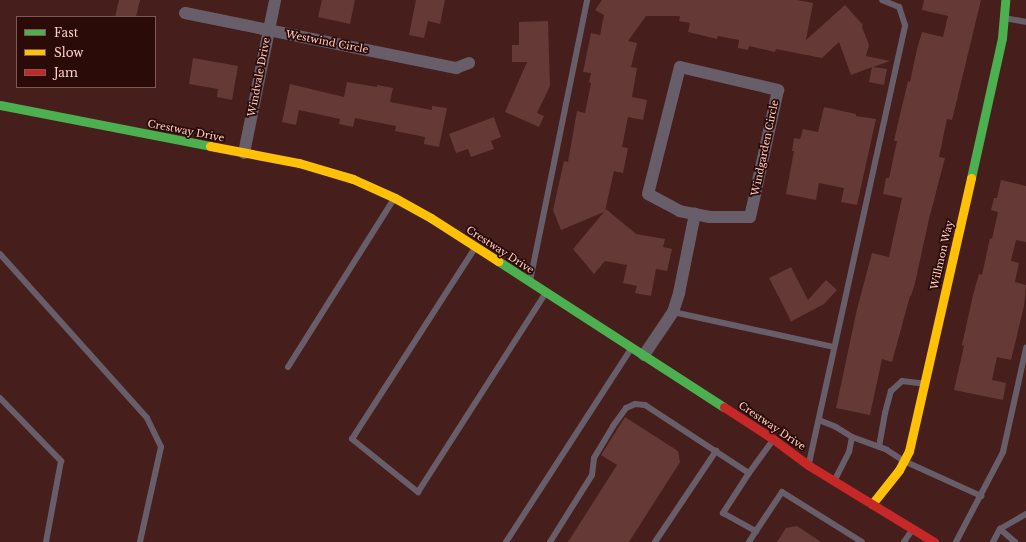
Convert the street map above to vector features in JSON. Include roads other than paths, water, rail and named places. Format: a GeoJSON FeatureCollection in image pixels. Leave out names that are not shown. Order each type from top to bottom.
{"type":"FeatureCollection","features":[{"type":"Feature","properties":{"kind":"main road","name":"Willmon Way"},"geometry":{"type":"LineString","coordinates":[[872,504],[904,461],[909,451],[925,384],[1004,18],[1005,0]]}},
{"type":"Feature","properties":{"kind":"main road","name":"Crestway Drive"},"geometry":{"type":"LineString","coordinates":[[0,105],[299,163],[354,179],[395,198],[431,218],[644,355],[773,439],[808,465],[934,542]]}},
{"type":"Feature","properties":{"kind":"street","name":"Windvale Drive"},"geometry":{"type":"LineString","coordinates":[[244,153],[275,0]]}},
{"type":"Feature","properties":{"kind":"street","name":"Westwind Circle"},"geometry":{"type":"LineString","coordinates":[[185,14],[456,68],[469,63]]}},
{"type":"Feature","properties":{"kind":"street","name":"Windgarden Circle"},"geometry":{"type":"LineString","coordinates":[[680,67],[778,90],[750,216],[710,217],[695,214],[680,211],[648,194],[680,67]]}},
{"type":"Feature","properties":{"kind":"street"},"geometry":{"type":"LineString","coordinates":[[644,355],[673,312],[679,293],[695,214]]}},
{"type":"Feature","properties":{"kind":"lane"},"geometry":{"type":"LineString","coordinates":[[529,282],[587,0]]}},
{"type":"Feature","properties":{"kind":"lane"},"geometry":{"type":"LineString","coordinates":[[808,465],[905,26],[899,7],[882,0]]}},
{"type":"Feature","properties":{"kind":"lane"},"geometry":{"type":"LineString","coordinates":[[1004,18],[1026,22]]}},
{"type":"Feature","properties":{"kind":"lane"},"geometry":{"type":"LineString","coordinates":[[288,366],[395,198]]}},
{"type":"Feature","properties":{"kind":"lane"},"geometry":{"type":"LineString","coordinates":[[476,247],[352,439],[418,492],[546,292]]}},
{"type":"Feature","properties":{"kind":"lane"},"geometry":{"type":"LineString","coordinates":[[0,254],[147,418],[161,447],[140,542]]}},
{"type":"Feature","properties":{"kind":"lane"},"geometry":{"type":"LineString","coordinates":[[673,312],[833,347]]}},
{"type":"Feature","properties":{"kind":"lane"},"geometry":{"type":"LineString","coordinates":[[506,542],[632,348]]}},
{"type":"Feature","properties":{"kind":"lane"},"geometry":{"type":"LineString","coordinates":[[956,542],[1003,452],[1026,348]]}},
{"type":"Feature","properties":{"kind":"lane"},"geometry":{"type":"LineString","coordinates":[[879,447],[885,413],[891,391],[902,381],[925,384]]}},
{"type":"Feature","properties":{"kind":"lane"},"geometry":{"type":"LineString","coordinates":[[0,398],[61,462],[46,542]]}},
{"type":"Feature","properties":{"kind":"lane"},"geometry":{"type":"LineString","coordinates":[[550,542],[592,475],[594,458],[626,408],[635,404],[645,405],[749,472]]}},
{"type":"Feature","properties":{"kind":"lane"},"geometry":{"type":"LineString","coordinates":[[819,420],[836,427],[852,437],[879,447],[904,461],[981,496]]}},
{"type":"Feature","properties":{"kind":"lane"},"geometry":{"type":"LineString","coordinates":[[834,481],[849,452],[852,437]]}},
{"type":"Feature","properties":{"kind":"lane"},"geometry":{"type":"LineString","coordinates":[[756,531],[723,513],[749,472],[773,439]]}},
{"type":"Feature","properties":{"kind":"lane"},"geometry":{"type":"LineString","coordinates":[[655,542],[716,451]]}},
{"type":"Feature","properties":{"kind":"lane"},"geometry":{"type":"LineString","coordinates":[[749,542],[782,492],[862,542]]}},
{"type":"Feature","properties":{"kind":"lane"},"geometry":{"type":"LineString","coordinates":[[993,542],[1000,530],[1026,514]]}},
{"type":"Feature","properties":{"kind":"lane"},"geometry":{"type":"LineString","coordinates":[[904,542],[913,529]]}},
{"type":"Feature","properties":{"kind":"lane"},"geometry":{"type":"LineString","coordinates":[[1000,530],[1015,542]]}}]}
